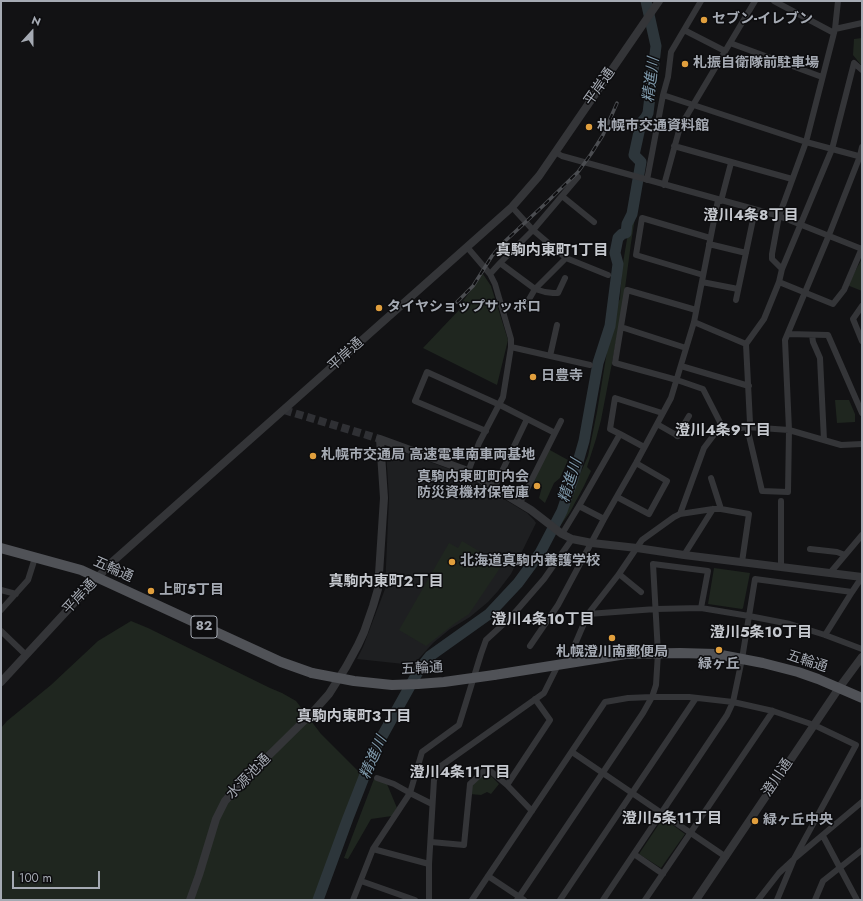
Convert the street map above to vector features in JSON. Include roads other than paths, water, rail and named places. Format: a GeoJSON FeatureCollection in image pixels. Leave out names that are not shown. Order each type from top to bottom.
{"type":"FeatureCollection","features":[{"type":"Feature","properties":{"kind":"main road","name":"五輪通"},"geometry":{"type":"LineString","coordinates":[[1,548],[81,570],[281,662],[312,672],[354,681],[392,685],[418,684],[494,675],[626,654],[716,654],[763,663],[798,672],[862,698]]}},
{"type":"Feature","properties":{"kind":"street"},"geometry":{"type":"LineString","coordinates":[[645,179],[668,77],[671,52],[701,1]]}},
{"type":"Feature","properties":{"kind":"street"},"geometry":{"type":"LineString","coordinates":[[664,184],[680,127],[755,1]]}},
{"type":"Feature","properties":{"kind":"street"},"geometry":{"type":"LineString","coordinates":[[774,1],[834,31],[862,23]]}},
{"type":"Feature","properties":{"kind":"street"},"geometry":{"type":"LineString","coordinates":[[782,270],[772,259],[779,216],[806,142],[834,31],[838,1]]}},
{"type":"Feature","properties":{"kind":"street","name":"平岸通"},"geometry":{"type":"LineString","coordinates":[[1,682],[111,564],[512,207],[539,176],[658,4]]}},
{"type":"Feature","properties":{"kind":"street"},"geometry":{"type":"LineString","coordinates":[[684,30],[726,51]]}},
{"type":"Feature","properties":{"kind":"street"},"geometry":{"type":"LineString","coordinates":[[730,43],[822,77]]}},
{"type":"Feature","properties":{"kind":"street"},"geometry":{"type":"LineString","coordinates":[[862,70],[854,63],[832,149],[782,270],[779,282],[764,319],[746,344],[750,423],[747,427],[762,491],[788,492],[789,430],[785,340],[861,156],[862,147]]}},
{"type":"Feature","properties":{"kind":"street"},"geometry":{"type":"LineString","coordinates":[[663,95],[806,142],[861,156]]}},
{"type":"Feature","properties":{"kind":"street"},"geometry":{"type":"LineString","coordinates":[[674,146],[792,180]]}},
{"type":"Feature","properties":{"kind":"street"},"geometry":{"type":"LineString","coordinates":[[555,152],[562,156],[779,216],[862,249],[844,290],[833,304],[779,282]]}},
{"type":"Feature","properties":{"kind":"street"},"geometry":{"type":"LineString","coordinates":[[530,646],[558,605],[671,398],[694,322],[710,241],[731,163]]}},
{"type":"Feature","properties":{"kind":"street"},"geometry":{"type":"LineString","coordinates":[[490,274],[533,230],[578,177]]}},
{"type":"Feature","properties":{"kind":"street"},"geometry":{"type":"LineString","coordinates":[[562,196],[594,222]]}},
{"type":"Feature","properties":{"kind":"street"},"geometry":{"type":"LineString","coordinates":[[512,207],[533,230],[566,258],[608,275]]}},
{"type":"Feature","properties":{"kind":"street"},"geometry":{"type":"LineString","coordinates":[[736,300],[755,210]]}},
{"type":"Feature","properties":{"kind":"street"},"geometry":{"type":"LineString","coordinates":[[703,275],[636,255],[642,218],[746,253]]}},
{"type":"Feature","properties":{"kind":"street"},"geometry":{"type":"LineString","coordinates":[[467,247],[490,274],[495,284],[511,339],[503,397],[479,443],[468,472],[520,503],[572,539],[592,543],[862,577],[825,635]]}},
{"type":"Feature","properties":{"kind":"street"},"geometry":{"type":"LineString","coordinates":[[524,308],[535,289],[566,258]]}},
{"type":"Feature","properties":{"kind":"street"},"geometry":{"type":"LineString","coordinates":[[500,263],[535,289],[545,292],[558,293],[565,278]]}},
{"type":"Feature","properties":{"kind":"street"},"geometry":{"type":"LineString","coordinates":[[702,282],[738,289]]}},
{"type":"Feature","properties":{"kind":"street"},"geometry":{"type":"LineString","coordinates":[[696,310],[627,290],[615,363],[677,380],[703,389],[724,430]]}},
{"type":"Feature","properties":{"kind":"street"},"geometry":{"type":"LineString","coordinates":[[862,306],[853,319],[862,341]]}},
{"type":"Feature","properties":{"kind":"street"},"geometry":{"type":"LineString","coordinates":[[694,322],[746,344]]}},
{"type":"Feature","properties":{"kind":"street"},"geometry":{"type":"LineString","coordinates":[[550,356],[556,325]]}},
{"type":"Feature","properties":{"kind":"street"},"geometry":{"type":"LineString","coordinates":[[621,327],[686,348]]}},
{"type":"Feature","properties":{"kind":"street"},"geometry":{"type":"LineString","coordinates":[[788,334],[828,335],[862,413]]}},
{"type":"Feature","properties":{"kind":"street"},"geometry":{"type":"LineString","coordinates":[[812,335],[813,342],[820,358],[824,440]]}},
{"type":"Feature","properties":{"kind":"street"},"geometry":{"type":"LineString","coordinates":[[511,347],[590,365]]}},
{"type":"Feature","properties":{"kind":"street"},"geometry":{"type":"LineString","coordinates":[[681,366],[749,386]]}},
{"type":"Feature","properties":{"kind":"street"},"geometry":{"type":"LineString","coordinates":[[486,431],[415,401],[426,372],[500,405],[555,433]]}},
{"type":"Feature","properties":{"kind":"street"},"geometry":{"type":"LineString","coordinates":[[644,447],[610,429],[615,398],[662,413]]}},
{"type":"Feature","properties":{"kind":"street"},"geometry":{"type":"LineString","coordinates":[[657,424],[678,436],[689,416]]}},
{"type":"Feature","properties":{"kind":"street"},"geometry":{"type":"LineString","coordinates":[[494,488],[527,419]]}},
{"type":"Feature","properties":{"kind":"street"},"geometry":{"type":"LineString","coordinates":[[520,503],[561,421]]}},
{"type":"Feature","properties":{"kind":"street"},"geometry":{"type":"LineString","coordinates":[[680,514],[704,448],[716,432],[747,427],[789,430],[841,445],[862,444]]}},
{"type":"Feature","properties":{"kind":"street"},"geometry":{"type":"LineString","coordinates":[[560,532],[579,506],[620,434]]}},
{"type":"Feature","properties":{"kind":"street","name":"水源池通"},"geometry":{"type":"LineString","coordinates":[[190,900],[216,819],[225,801],[330,694],[358,646],[378,589],[384,498],[380,439],[468,472]]}},
{"type":"Feature","properties":{"kind":"street"},"geometry":{"type":"LineString","coordinates":[[617,497],[649,514],[667,480],[636,463]]}},
{"type":"Feature","properties":{"kind":"street"},"geometry":{"type":"LineString","coordinates":[[711,478],[721,509]]}},
{"type":"Feature","properties":{"kind":"street"},"geometry":{"type":"LineString","coordinates":[[781,501],[781,566]]}},
{"type":"Feature","properties":{"kind":"street"},"geometry":{"type":"LineString","coordinates":[[579,506],[604,519]]}},
{"type":"Feature","properties":{"kind":"street"},"geometry":{"type":"LineString","coordinates":[[684,555],[713,509]]}},
{"type":"Feature","properties":{"kind":"street"},"geometry":{"type":"LineString","coordinates":[[428,900],[434,780],[441,766],[544,693],[563,664],[588,614],[638,548],[642,540],[680,514],[721,509],[749,514],[742,562]]}},
{"type":"Feature","properties":{"kind":"street"},"geometry":{"type":"LineString","coordinates":[[830,573],[862,535]]}},
{"type":"Feature","properties":{"kind":"street"},"geometry":{"type":"LineString","coordinates":[[354,900],[373,849],[410,793],[422,752],[459,725],[480,654],[486,640],[511,617],[544,579],[572,539]]}},
{"type":"Feature","properties":{"kind":"street"},"geometry":{"type":"LineString","coordinates":[[810,549],[837,552],[845,555]]}},
{"type":"Feature","properties":{"kind":"street"},"geometry":{"type":"LineString","coordinates":[[1,610],[28,580],[35,558]]}},
{"type":"Feature","properties":{"kind":"street"},"geometry":{"type":"LineString","coordinates":[[488,876],[520,899],[643,713],[652,697],[656,685],[658,653],[653,564],[708,571],[701,608]]}},
{"type":"Feature","properties":{"kind":"street"},"geometry":{"type":"LineString","coordinates":[[619,574],[641,592]]}},
{"type":"Feature","properties":{"kind":"street"},"geometry":{"type":"LineString","coordinates":[[603,900],[727,715],[733,702],[742,659],[755,579],[852,592]]}},
{"type":"Feature","properties":{"kind":"street"},"geometry":{"type":"LineString","coordinates":[[1,590],[16,594]]}},
{"type":"Feature","properties":{"kind":"street"},"geometry":{"type":"LineString","coordinates":[[588,614],[656,609],[701,608],[790,624],[862,649]]}},
{"type":"Feature","properties":{"kind":"street"},"geometry":{"type":"LineString","coordinates":[[1,631],[26,655]]}},
{"type":"Feature","properties":{"kind":"street","name":"澄川通"},"geometry":{"type":"LineString","coordinates":[[696,900],[839,688],[862,657]]}},
{"type":"Feature","properties":{"kind":"street"},"geometry":{"type":"LineString","coordinates":[[472,900],[605,702],[628,698],[652,697],[696,698],[733,702],[773,711],[814,725],[856,745],[794,859],[777,900]]}},
{"type":"Feature","properties":{"kind":"street"},"geometry":{"type":"LineString","coordinates":[[560,900],[696,698]]}},
{"type":"Feature","properties":{"kind":"street"},"geometry":{"type":"LineString","coordinates":[[507,786],[550,720],[535,699]]}},
{"type":"Feature","properties":{"kind":"street"},"geometry":{"type":"LineString","coordinates":[[645,900],[773,711]]}},
{"type":"Feature","properties":{"kind":"street"},"geometry":{"type":"LineString","coordinates":[[572,752],[726,857]]}},
{"type":"Feature","properties":{"kind":"street"},"geometry":{"type":"LineString","coordinates":[[431,842],[464,845],[470,784],[487,768],[532,811]]}},
{"type":"Feature","properties":{"kind":"street"},"geometry":{"type":"LineString","coordinates":[[377,778],[394,784],[432,804]]}},
{"type":"Feature","properties":{"kind":"street"},"geometry":{"type":"LineString","coordinates":[[758,900],[779,873],[862,802]]}},
{"type":"Feature","properties":{"kind":"street"},"geometry":{"type":"LineString","coordinates":[[822,836],[857,900]]}},
{"type":"Feature","properties":{"kind":"street"},"geometry":{"type":"LineString","coordinates":[[373,849],[429,864]]}},
{"type":"Feature","properties":{"kind":"street"},"geometry":{"type":"LineString","coordinates":[[816,899],[823,881],[862,850]]}},
{"type":"Feature","properties":{"kind":"street"},"geometry":{"type":"LineString","coordinates":[[634,854],[663,874]]}},
{"type":"Feature","properties":{"kind":"street"},"geometry":{"type":"LineString","coordinates":[[361,881],[415,900]]}},
{"type":"Feature","properties":{"kind":"waterway","name":"精進川"},"geometry":{"type":"LineString","coordinates":[[318,900],[375,749],[419,670],[430,656],[489,614],[518,583],[540,553],[562,511],[584,441],[598,363],[610,326],[618,264],[615,253],[618,238],[622,234],[626,233],[627,224],[632,214],[641,162],[634,155],[641,123],[648,113],[656,46],[646,1]]}},
{"type":"Feature","properties":{"kind":"tunnel"},"geometry":{"type":"LineString","coordinates":[[284,410],[380,439]]}},
{"type":"Feature","properties":{"kind":"railway"},"geometry":{"type":"LineString","coordinates":[[457,302],[473,286],[492,256],[502,244],[578,172],[603,135],[617,103]]}},
{"type":"Feature","properties":{"kind":"place","name":"セブン-イレブン"},"geometry":{"type":"Point","coordinates":[704,20]}},
{"type":"Feature","properties":{"kind":"place","name":"札振自衛隊前駐車場"},"geometry":{"type":"Point","coordinates":[685,64]}},
{"type":"Feature","properties":{"kind":"place","name":"札幌市交通資料館"},"geometry":{"type":"Point","coordinates":[589,127]}},
{"type":"Feature","properties":{"kind":"place","name":"タイヤショップサッポロ"},"geometry":{"type":"Point","coordinates":[379,308]}},
{"type":"Feature","properties":{"kind":"place","name":"日豊寺"},"geometry":{"type":"Point","coordinates":[533,377]}},
{"type":"Feature","properties":{"kind":"place","name":"札幌市交通局 高速電車南車両基地"},"geometry":{"type":"Point","coordinates":[313,456]}},
{"type":"Feature","properties":{"kind":"place","name":"真駒内東町町内会 防災資機材保管庫"},"geometry":{"type":"Point","coordinates":[537,486]}},
{"type":"Feature","properties":{"kind":"place","name":"北海道真駒内養護学校"},"geometry":{"type":"Point","coordinates":[452,562]}},
{"type":"Feature","properties":{"kind":"place","name":"上町5丁目"},"geometry":{"type":"Point","coordinates":[151,591]}},
{"type":"Feature","properties":{"kind":"place","name":"札幌澄川南郵便局"},"geometry":{"type":"Point","coordinates":[612,638]}},
{"type":"Feature","properties":{"kind":"place","name":"緑ヶ丘"},"geometry":{"type":"Point","coordinates":[719,650]}},
{"type":"Feature","properties":{"kind":"place","name":"緑ヶ丘中央"},"geometry":{"type":"Point","coordinates":[755,821]}},
{"type":"Feature","properties":{"kind":"district","name":"澄川4条8丁目"},"geometry":{"type":"Point","coordinates":[751,216]}},
{"type":"Feature","properties":{"kind":"district","name":"真駒内東町1丁目"},"geometry":{"type":"Point","coordinates":[552,251]}},
{"type":"Feature","properties":{"kind":"district","name":"澄川4条9丁目"},"geometry":{"type":"Point","coordinates":[723,431]}},
{"type":"Feature","properties":{"kind":"district","name":"真駒内東町2丁目"},"geometry":{"type":"Point","coordinates":[386,582]}},
{"type":"Feature","properties":{"kind":"district","name":"澄川4条10丁目"},"geometry":{"type":"Point","coordinates":[543,620]}},
{"type":"Feature","properties":{"kind":"district","name":"澄川5条10丁目"},"geometry":{"type":"Point","coordinates":[761,633]}},
{"type":"Feature","properties":{"kind":"district","name":"真駒内東町3丁目"},"geometry":{"type":"Point","coordinates":[354,717]}},
{"type":"Feature","properties":{"kind":"district","name":"澄川4条11丁目"},"geometry":{"type":"Point","coordinates":[460,773]}},
{"type":"Feature","properties":{"kind":"district","name":"澄川5条11丁目"},"geometry":{"type":"Point","coordinates":[672,819]}}]}
